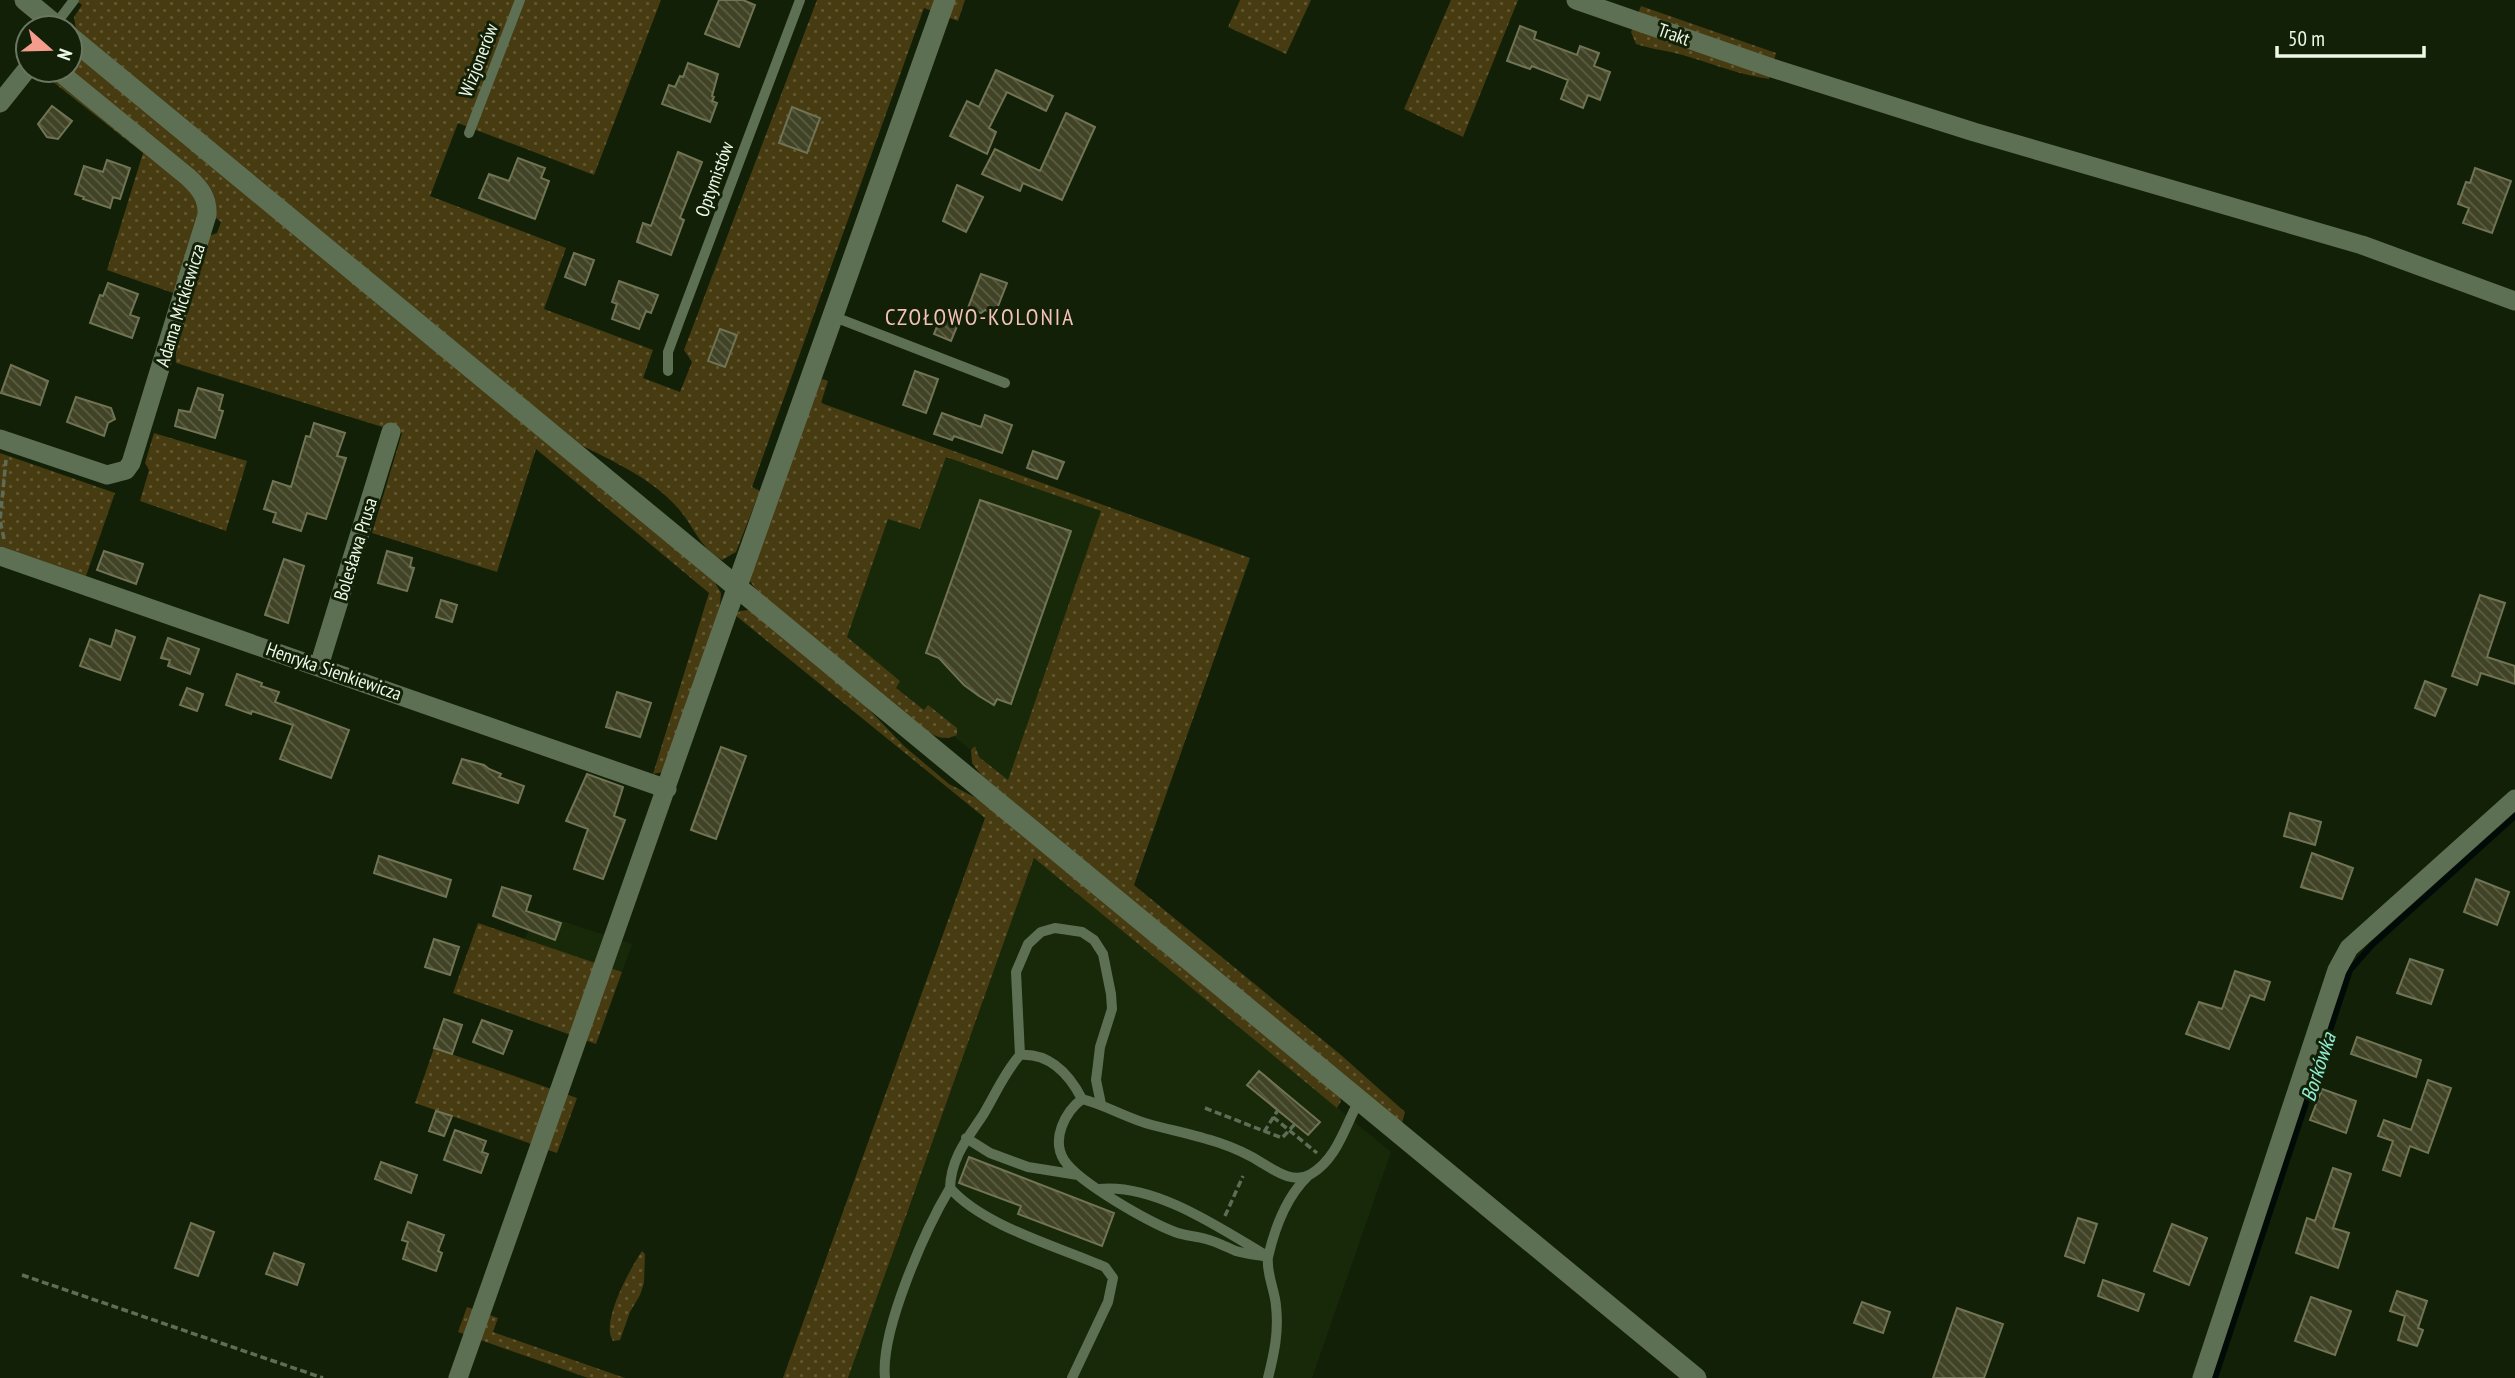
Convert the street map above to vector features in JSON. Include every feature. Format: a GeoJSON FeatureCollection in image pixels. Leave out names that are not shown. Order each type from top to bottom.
{"type":"FeatureCollection","features":[{"type":"Feature","properties":{"kind":"main road"},"geometry":{"type":"LineString","coordinates":[[24,0],[40,14]]}},
{"type":"Feature","properties":{"kind":"main road"},"geometry":{"type":"LineString","coordinates":[[737,586],[945,0]]}},
{"type":"Feature","properties":{"kind":"main road"},"geometry":{"type":"LineString","coordinates":[[84,51],[1696,1378]]}},
{"type":"Feature","properties":{"kind":"street","name":"Trakt"},"geometry":{"type":"LineString","coordinates":[[1576,0],[1772,68],[1974,132],[2362,245],[2515,301]]}},
{"type":"Feature","properties":{"kind":"street"},"geometry":{"type":"LineString","coordinates":[[0,103],[15,84]]}},
{"type":"Feature","properties":{"kind":"street","name":"Adama Mickiewicza"},"geometry":{"type":"LineString","coordinates":[[3,440],[107,475],[126,470],[131,463],[207,215],[208,204],[204,195],[188,177],[74,84]]}},
{"type":"Feature","properties":{"kind":"street","name":"Bolesława Prusa"},"geometry":{"type":"LineString","coordinates":[[319,666],[391,432]]}},
{"type":"Feature","properties":{"kind":"street","name":"Henryka Sienkiewicza"},"geometry":{"type":"LineString","coordinates":[[6,558],[667,789]]}},
{"type":"Feature","properties":{"kind":"street"},"geometry":{"type":"LineString","coordinates":[[458,1378],[737,586]]}},
{"type":"Feature","properties":{"kind":"street"},"geometry":{"type":"LineString","coordinates":[[2202,1378],[2337,970],[2348,948],[2515,799]]}},
{"type":"Feature","properties":{"kind":"lane","name":"Wizjonerów"},"geometry":{"type":"LineString","coordinates":[[470,133],[520,0]]}},
{"type":"Feature","properties":{"kind":"lane","name":"Optymistów"},"geometry":{"type":"LineString","coordinates":[[668,372],[668,352],[800,0]]}},
{"type":"Feature","properties":{"kind":"lane"},"geometry":{"type":"LineString","coordinates":[[832,316],[1005,383]]}},
{"type":"Feature","properties":{"kind":"lane"},"geometry":{"type":"LineString","coordinates":[[885,1378],[883,1362],[889,1334],[932,1218],[950,1188],[950,1174],[966,1138],[1020,1055],[1016,972],[1028,944],[1041,932],[1055,929],[1083,932],[1094,940],[1103,954],[1112,1009],[1100,1047],[1096,1080],[1101,1104]]}},
{"type":"Feature","properties":{"kind":"lane"},"geometry":{"type":"LineString","coordinates":[[1020,1055],[1033,1054],[1049,1060],[1063,1072],[1082,1099],[1151,1125],[1191,1133],[1247,1153],[1291,1178],[1309,1175]]}},
{"type":"Feature","properties":{"kind":"lane"},"geometry":{"type":"LineString","coordinates":[[1082,1099],[1070,1108],[1059,1140],[1063,1159],[1078,1175],[1145,1220],[1179,1234],[1207,1239],[1240,1252],[1268,1257]]}},
{"type":"Feature","properties":{"kind":"lane"},"geometry":{"type":"LineString","coordinates":[[1268,1378],[1278,1334],[1276,1304],[1267,1266],[1268,1257],[1286,1204],[1294,1189],[1326,1162],[1337,1148],[1360,1100]]}},
{"type":"Feature","properties":{"kind":"lane"},"geometry":{"type":"LineString","coordinates":[[966,1138],[990,1153],[1028,1167],[1078,1175]]}},
{"type":"Feature","properties":{"kind":"lane"},"geometry":{"type":"LineString","coordinates":[[1099,1189],[1115,1187],[1160,1199],[1219,1227],[1268,1257]]}},
{"type":"Feature","properties":{"kind":"lane"},"geometry":{"type":"LineString","coordinates":[[950,1188],[960,1200],[987,1216],[1105,1267],[1113,1278],[1108,1302],[1072,1378]]}},
{"type":"Feature","properties":{"kind":"path"},"geometry":{"type":"LineString","coordinates":[[3,440],[0,520],[6,558]]}},
{"type":"Feature","properties":{"kind":"path"},"geometry":{"type":"LineString","coordinates":[[1205,1108],[1282,1138],[1295,1124]]}},
{"type":"Feature","properties":{"kind":"path"},"geometry":{"type":"LineString","coordinates":[[1264,1132],[1278,1110]]}},
{"type":"Feature","properties":{"kind":"path"},"geometry":{"type":"LineString","coordinates":[[1273,1117],[1326,1162]]}},
{"type":"Feature","properties":{"kind":"path"},"geometry":{"type":"LineString","coordinates":[[1219,1227],[1243,1176]]}},
{"type":"Feature","properties":{"kind":"path"},"geometry":{"type":"LineString","coordinates":[[22,1275],[323,1378]]}},
{"type":"Feature","properties":{"kind":"shaded area"},"geometry":{"type":"Polygon","coordinates":[[[75,0],[661,0],[594,175],[458,123],[430,196],[566,248],[544,309],[653,350],[643,378],[680,392],[692,362],[684,350],[817,0],[965,0],[958,21],[924,8],[752,487],[760,491],[736,552],[722,560],[707,548],[683,514],[656,487],[581,445],[84,37],[84,14],[76,14],[82,5],[75,0]]]}},
{"type":"Feature","properties":{"kind":"shaded area"},"geometry":{"type":"Polygon","coordinates":[[[1240,0],[1311,0],[1286,54],[1228,27],[1240,0]]]}},
{"type":"Feature","properties":{"kind":"shaded area"},"geometry":{"type":"Polygon","coordinates":[[[1451,0],[1518,0],[1463,137],[1404,109],[1451,0]]]}},
{"type":"Feature","properties":{"kind":"shaded area"},"geometry":{"type":"Polygon","coordinates":[[[1641,6],[1776,53],[1769,79],[1636,44],[1631,32],[1641,6]]]}},
{"type":"Feature","properties":{"kind":"shaded area"},"geometry":{"type":"Polygon","coordinates":[[[84,61],[714,581],[721,593],[720,606],[663,772],[653,774],[709,593],[536,449],[497,572],[372,533],[402,433],[176,363],[178,336],[193,282],[208,236],[217,233],[221,222],[216,218],[216,210],[84,83],[84,61]]]}},
{"type":"Feature","properties":{"kind":"shaded area"},"geometry":{"type":"Polygon","coordinates":[[[56,84],[88,101],[197,197],[201,217],[179,295],[107,270],[143,153],[56,84]]]}},
{"type":"Feature","properties":{"kind":"shaded area"},"geometry":{"type":"Polygon","coordinates":[[[823,379],[828,381],[821,403],[1250,558],[1134,885],[1341,1055],[1405,1112],[1402,1123],[981,775],[972,763],[971,750],[975,746],[979,757],[1008,780],[1101,511],[946,457],[920,529],[888,519],[847,637],[900,681],[896,688],[924,710],[928,705],[957,728],[957,735],[945,738],[928,732],[756,590],[750,581],[751,562],[816,384],[823,379]]]}},
{"type":"Feature","properties":{"kind":"shaded area"},"geometry":{"type":"Polygon","coordinates":[[[820,403],[1104,505],[1008,781],[758,575],[820,403]]]}},
{"type":"Feature","properties":{"kind":"shaded area"},"geometry":{"type":"Polygon","coordinates":[[[154,433],[247,461],[226,531],[140,501],[149,470],[145,463],[154,433]]]}},
{"type":"Feature","properties":{"kind":"shaded area"},"geometry":{"type":"Polygon","coordinates":[[[0,453],[115,493],[86,576],[0,546],[0,453]]]}},
{"type":"Feature","properties":{"kind":"shaded area"},"geometry":{"type":"Polygon","coordinates":[[[749,610],[854,694],[904,746],[949,784],[982,801],[1339,1094],[1341,1101],[1337,1108],[1034,858],[848,1378],[783,1378],[985,818],[735,615],[749,610]]]}},
{"type":"Feature","properties":{"kind":"shaded area"},"geometry":{"type":"Polygon","coordinates":[[[1034,858],[1391,1152],[1312,1378],[848,1378],[1034,858]]]}},
{"type":"Feature","properties":{"kind":"shaded area"},"geometry":{"type":"Polygon","coordinates":[[[535,912],[632,944],[622,972],[525,939],[535,912]]]}},
{"type":"Feature","properties":{"kind":"shaded area"},"geometry":{"type":"Polygon","coordinates":[[[478,923],[622,972],[596,1044],[453,993],[478,923]]]}},
{"type":"Feature","properties":{"kind":"shaded area"},"geometry":{"type":"Polygon","coordinates":[[[434,1048],[577,1098],[557,1153],[415,1103],[434,1048]]]}},
{"type":"Feature","properties":{"kind":"shaded area"},"geometry":{"type":"Polygon","coordinates":[[[642,1251],[645,1254],[644,1283],[620,1340],[613,1341],[610,1322],[613,1309],[642,1251]]]}},
{"type":"Feature","properties":{"kind":"shaded area"},"geometry":{"type":"Polygon","coordinates":[[[467,1307],[498,1318],[493,1332],[625,1378],[588,1378],[458,1332],[467,1307]]]}},
{"type":"Feature","properties":{"kind":"building"},"geometry":{"type":"Polygon","coordinates":[[[719,0],[743,0],[755,5],[739,47],[705,34],[719,0]]]}},
{"type":"Feature","properties":{"kind":"building"},"geometry":{"type":"Polygon","coordinates":[[[1520,26],[1536,32],[1534,39],[1577,55],[1580,46],[1599,53],[1594,66],[1610,72],[1600,100],[1588,95],[1583,108],[1561,99],[1568,80],[1532,66],[1530,69],[1507,61],[1520,26]]]}},
{"type":"Feature","properties":{"kind":"building"},"geometry":{"type":"Polygon","coordinates":[[[688,63],[718,74],[712,96],[712,101],[717,103],[710,122],[662,104],[669,85],[675,87],[680,76],[683,77],[688,63]]]}},
{"type":"Feature","properties":{"kind":"building"},"geometry":{"type":"Polygon","coordinates":[[[996,70],[1053,96],[1046,111],[1007,92],[989,128],[996,132],[987,154],[950,136],[967,101],[979,107],[996,70]]]}},
{"type":"Feature","properties":{"kind":"building"},"geometry":{"type":"Polygon","coordinates":[[[52,106],[72,121],[58,139],[47,137],[38,124],[52,106]]]}},
{"type":"Feature","properties":{"kind":"building"},"geometry":{"type":"Polygon","coordinates":[[[792,107],[820,118],[807,153],[779,143],[792,107]]]}},
{"type":"Feature","properties":{"kind":"building"},"geometry":{"type":"Polygon","coordinates":[[[1066,113],[1095,127],[1062,200],[1023,183],[1020,191],[982,174],[995,149],[1040,171],[1066,113]]]}},
{"type":"Feature","properties":{"kind":"building"},"geometry":{"type":"Polygon","coordinates":[[[678,152],[702,162],[680,218],[684,220],[671,255],[637,242],[643,223],[651,226],[678,152]]]}},
{"type":"Feature","properties":{"kind":"building"},"geometry":{"type":"Polygon","coordinates":[[[518,158],[545,168],[541,178],[549,181],[535,219],[479,198],[489,174],[509,181],[518,158]]]}},
{"type":"Feature","properties":{"kind":"building"},"geometry":{"type":"Polygon","coordinates":[[[107,160],[130,168],[120,199],[113,197],[110,208],[75,194],[84,166],[103,172],[107,160]]]}},
{"type":"Feature","properties":{"kind":"building"},"geometry":{"type":"Polygon","coordinates":[[[2475,168],[2511,181],[2492,233],[2463,223],[2469,208],[2458,204],[2466,182],[2470,183],[2475,168]]]}},
{"type":"Feature","properties":{"kind":"building"},"geometry":{"type":"Polygon","coordinates":[[[957,185],[983,197],[966,232],[943,221],[957,185]]]}},
{"type":"Feature","properties":{"kind":"building"},"geometry":{"type":"Polygon","coordinates":[[[574,253],[594,260],[585,285],[565,277],[574,253]]]}},
{"type":"Feature","properties":{"kind":"building"},"geometry":{"type":"Polygon","coordinates":[[[981,274],[1007,283],[995,314],[968,308],[981,274]]]}},
{"type":"Feature","properties":{"kind":"building"},"geometry":{"type":"Polygon","coordinates":[[[619,281],[658,295],[651,313],[646,311],[639,329],[612,319],[617,304],[612,302],[619,281]]]}},
{"type":"Feature","properties":{"kind":"building"},"geometry":{"type":"Polygon","coordinates":[[[108,283],[138,294],[130,315],[139,318],[132,338],[90,323],[100,295],[103,296],[108,283]]]}},
{"type":"Feature","properties":{"kind":"building"},"geometry":{"type":"Polygon","coordinates":[[[943,312],[960,319],[951,341],[934,334],[943,312]]]}},
{"type":"Feature","properties":{"kind":"building"},"geometry":{"type":"Polygon","coordinates":[[[720,329],[737,335],[725,367],[708,361],[720,329]]]}},
{"type":"Feature","properties":{"kind":"building"},"geometry":{"type":"Polygon","coordinates":[[[11,365],[48,381],[40,405],[1,393],[11,365]]]}},
{"type":"Feature","properties":{"kind":"building"},"geometry":{"type":"Polygon","coordinates":[[[915,371],[938,379],[926,413],[903,405],[915,371]]]}},
{"type":"Feature","properties":{"kind":"building"},"geometry":{"type":"Polygon","coordinates":[[[198,388],[223,395],[219,410],[223,411],[215,438],[175,426],[179,410],[190,412],[198,388]]]}},
{"type":"Feature","properties":{"kind":"building"},"geometry":{"type":"Polygon","coordinates":[[[76,397],[111,408],[115,419],[108,423],[104,436],[67,422],[76,397]]]}},
{"type":"Feature","properties":{"kind":"building"},"geometry":{"type":"Polygon","coordinates":[[[942,413],[981,427],[985,415],[1012,425],[1002,453],[954,436],[952,440],[934,434],[942,413]]]}},
{"type":"Feature","properties":{"kind":"building"},"geometry":{"type":"Polygon","coordinates":[[[314,423],[345,433],[337,456],[346,458],[326,519],[307,513],[301,531],[273,522],[276,513],[264,509],[273,481],[291,487],[306,436],[310,437],[314,423]]]}},
{"type":"Feature","properties":{"kind":"building"},"geometry":{"type":"Polygon","coordinates":[[[1033,451],[1064,462],[1057,479],[1027,468],[1033,451]]]}},
{"type":"Feature","properties":{"kind":"building"},"geometry":{"type":"Polygon","coordinates":[[[980,500],[1071,531],[1011,704],[997,699],[994,705],[979,696],[964,685],[939,658],[926,653],[980,500]]]}},
{"type":"Feature","properties":{"kind":"building"},"geometry":{"type":"Polygon","coordinates":[[[104,551],[143,564],[136,584],[97,570],[104,551]]]}},
{"type":"Feature","properties":{"kind":"building"},"geometry":{"type":"Polygon","coordinates":[[[387,551],[412,558],[410,567],[414,568],[407,591],[378,583],[387,551]]]}},
{"type":"Feature","properties":{"kind":"building"},"geometry":{"type":"Polygon","coordinates":[[[284,559],[304,566],[288,623],[265,615],[284,559]]]}},
{"type":"Feature","properties":{"kind":"building"},"geometry":{"type":"Polygon","coordinates":[[[2480,595],[2505,603],[2487,657],[2515,666],[2515,684],[2481,673],[2477,685],[2452,676],[2480,595]]]}},
{"type":"Feature","properties":{"kind":"building"},"geometry":{"type":"Polygon","coordinates":[[[441,600],[457,605],[452,622],[436,617],[441,600]]]}},
{"type":"Feature","properties":{"kind":"building"},"geometry":{"type":"Polygon","coordinates":[[[116,630],[135,637],[120,680],[80,666],[90,639],[111,647],[116,630]]]}},
{"type":"Feature","properties":{"kind":"building"},"geometry":{"type":"Polygon","coordinates":[[[168,638],[199,649],[190,674],[168,666],[170,660],[161,658],[168,638]]]}},
{"type":"Feature","properties":{"kind":"building"},"geometry":{"type":"Polygon","coordinates":[[[237,674],[279,692],[275,702],[349,730],[331,778],[280,759],[293,725],[226,705],[237,674]]]}},
{"type":"Feature","properties":{"kind":"building"},"geometry":{"type":"Polygon","coordinates":[[[2425,681],[2446,689],[2435,716],[2415,708],[2425,681]]]}},
{"type":"Feature","properties":{"kind":"building"},"geometry":{"type":"Polygon","coordinates":[[[187,688],[203,694],[197,711],[180,705],[187,688]]]}},
{"type":"Feature","properties":{"kind":"building"},"geometry":{"type":"Polygon","coordinates":[[[617,692],[651,703],[640,737],[606,727],[617,692]]]}},
{"type":"Feature","properties":{"kind":"building"},"geometry":{"type":"Polygon","coordinates":[[[721,747],[746,756],[716,839],[691,830],[721,747]]]}},
{"type":"Feature","properties":{"kind":"building"},"geometry":{"type":"Polygon","coordinates":[[[462,759],[484,765],[501,774],[499,777],[524,786],[518,803],[453,783],[462,759]]]}},
{"type":"Feature","properties":{"kind":"building"},"geometry":{"type":"Polygon","coordinates":[[[587,774],[623,787],[614,816],[625,820],[603,879],[574,869],[588,829],[566,821],[587,774]]]}},
{"type":"Feature","properties":{"kind":"building"},"geometry":{"type":"Polygon","coordinates":[[[2290,813],[2321,822],[2315,845],[2284,836],[2290,813]]]}},
{"type":"Feature","properties":{"kind":"building"},"geometry":{"type":"Polygon","coordinates":[[[2312,853],[2353,868],[2342,899],[2301,887],[2312,853]]]}},
{"type":"Feature","properties":{"kind":"building"},"geometry":{"type":"Polygon","coordinates":[[[379,856],[451,880],[446,897],[374,873],[379,856]]]}},
{"type":"Feature","properties":{"kind":"building"},"geometry":{"type":"Polygon","coordinates":[[[2476,879],[2509,892],[2497,925],[2464,912],[2476,879]]]}},
{"type":"Feature","properties":{"kind":"building"},"geometry":{"type":"Polygon","coordinates":[[[502,887],[531,896],[526,911],[561,923],[555,940],[493,916],[502,887]]]}},
{"type":"Feature","properties":{"kind":"building"},"geometry":{"type":"Polygon","coordinates":[[[434,939],[459,947],[450,975],[425,967],[434,939]]]}},
{"type":"Feature","properties":{"kind":"building"},"geometry":{"type":"Polygon","coordinates":[[[2410,959],[2443,970],[2431,1004],[2397,993],[2410,959]]]}},
{"type":"Feature","properties":{"kind":"building"},"geometry":{"type":"Polygon","coordinates":[[[2235,971],[2270,982],[2264,1000],[2250,995],[2229,1049],[2186,1034],[2199,1002],[2222,1009],[2235,971]]]}},
{"type":"Feature","properties":{"kind":"building"},"geometry":{"type":"Polygon","coordinates":[[[444,1019],[462,1025],[452,1054],[434,1048],[444,1019]]]}},
{"type":"Feature","properties":{"kind":"building"},"geometry":{"type":"Polygon","coordinates":[[[482,1020],[512,1031],[503,1054],[473,1042],[482,1020]]]}},
{"type":"Feature","properties":{"kind":"building"},"geometry":{"type":"Polygon","coordinates":[[[2357,1037],[2421,1060],[2416,1077],[2351,1054],[2357,1037]]]}},
{"type":"Feature","properties":{"kind":"building"},"geometry":{"type":"Polygon","coordinates":[[[1259,1071],[1320,1122],[1308,1135],[1247,1085],[1259,1071]]]}},
{"type":"Feature","properties":{"kind":"building"},"geometry":{"type":"Polygon","coordinates":[[[2428,1080],[2451,1088],[2428,1153],[2410,1146],[2400,1176],[2383,1170],[2393,1141],[2378,1136],[2384,1120],[2411,1130],[2428,1080]]]}},
{"type":"Feature","properties":{"kind":"building"},"geometry":{"type":"Polygon","coordinates":[[[2322,1089],[2356,1101],[2346,1133],[2310,1120],[2322,1089]]]}},
{"type":"Feature","properties":{"kind":"building"},"geometry":{"type":"Polygon","coordinates":[[[436,1111],[452,1116],[444,1136],[429,1131],[436,1111]]]}},
{"type":"Feature","properties":{"kind":"building"},"geometry":{"type":"Polygon","coordinates":[[[455,1130],[486,1141],[482,1152],[488,1154],[481,1173],[444,1160],[455,1130]]]}},
{"type":"Feature","properties":{"kind":"building"},"geometry":{"type":"Polygon","coordinates":[[[969,1157],[1114,1213],[1102,1246],[1018,1214],[1021,1206],[959,1183],[969,1157]]]}},
{"type":"Feature","properties":{"kind":"building"},"geometry":{"type":"Polygon","coordinates":[[[381,1162],[417,1175],[411,1193],[375,1179],[381,1162]]]}},
{"type":"Feature","properties":{"kind":"building"},"geometry":{"type":"Polygon","coordinates":[[[2333,1168],[2351,1174],[2333,1228],[2349,1233],[2338,1268],[2296,1253],[2307,1218],[2315,1221],[2333,1168]]]}},
{"type":"Feature","properties":{"kind":"building"},"geometry":{"type":"Polygon","coordinates":[[[2078,1218],[2097,1224],[2084,1263],[2065,1256],[2078,1218]]]}},
{"type":"Feature","properties":{"kind":"building"},"geometry":{"type":"Polygon","coordinates":[[[408,1222],[444,1235],[438,1251],[442,1253],[436,1271],[403,1259],[408,1242],[402,1240],[408,1222]]]}},
{"type":"Feature","properties":{"kind":"building"},"geometry":{"type":"Polygon","coordinates":[[[191,1223],[214,1232],[198,1276],[175,1268],[191,1223]]]}},
{"type":"Feature","properties":{"kind":"building"},"geometry":{"type":"Polygon","coordinates":[[[2172,1224],[2207,1238],[2189,1285],[2154,1271],[2172,1224]]]}},
{"type":"Feature","properties":{"kind":"building"},"geometry":{"type":"Polygon","coordinates":[[[274,1253],[304,1264],[297,1285],[266,1274],[274,1253]]]}},
{"type":"Feature","properties":{"kind":"building"},"geometry":{"type":"Polygon","coordinates":[[[2103,1280],[2144,1294],[2138,1311],[2098,1296],[2103,1280]]]}},
{"type":"Feature","properties":{"kind":"building"},"geometry":{"type":"Polygon","coordinates":[[[2397,1291],[2427,1301],[2418,1328],[2423,1330],[2417,1346],[2398,1340],[2405,1316],[2390,1311],[2397,1291]]]}},
{"type":"Feature","properties":{"kind":"building"},"geometry":{"type":"Polygon","coordinates":[[[2311,1297],[2351,1311],[2335,1355],[2295,1341],[2311,1297]]]}},
{"type":"Feature","properties":{"kind":"building"},"geometry":{"type":"Polygon","coordinates":[[[1862,1302],[1890,1312],[1883,1333],[1854,1323],[1862,1302]]]}},
{"type":"Feature","properties":{"kind":"building"},"geometry":{"type":"Polygon","coordinates":[[[1957,1308],[2003,1324],[1984,1378],[1933,1378],[1957,1308]]]}},
{"type":"Feature","properties":{"kind":"waterway","name":"Borkówka"},"geometry":{"type":"LineString","coordinates":[[2215,1378],[2350,970],[2372,945],[2515,816]]}},
{"type":"Feature","properties":{"kind":"district","name":"CZOŁOWO-KOLONIA"},"geometry":{"type":"Point","coordinates":[980,316]}}]}
